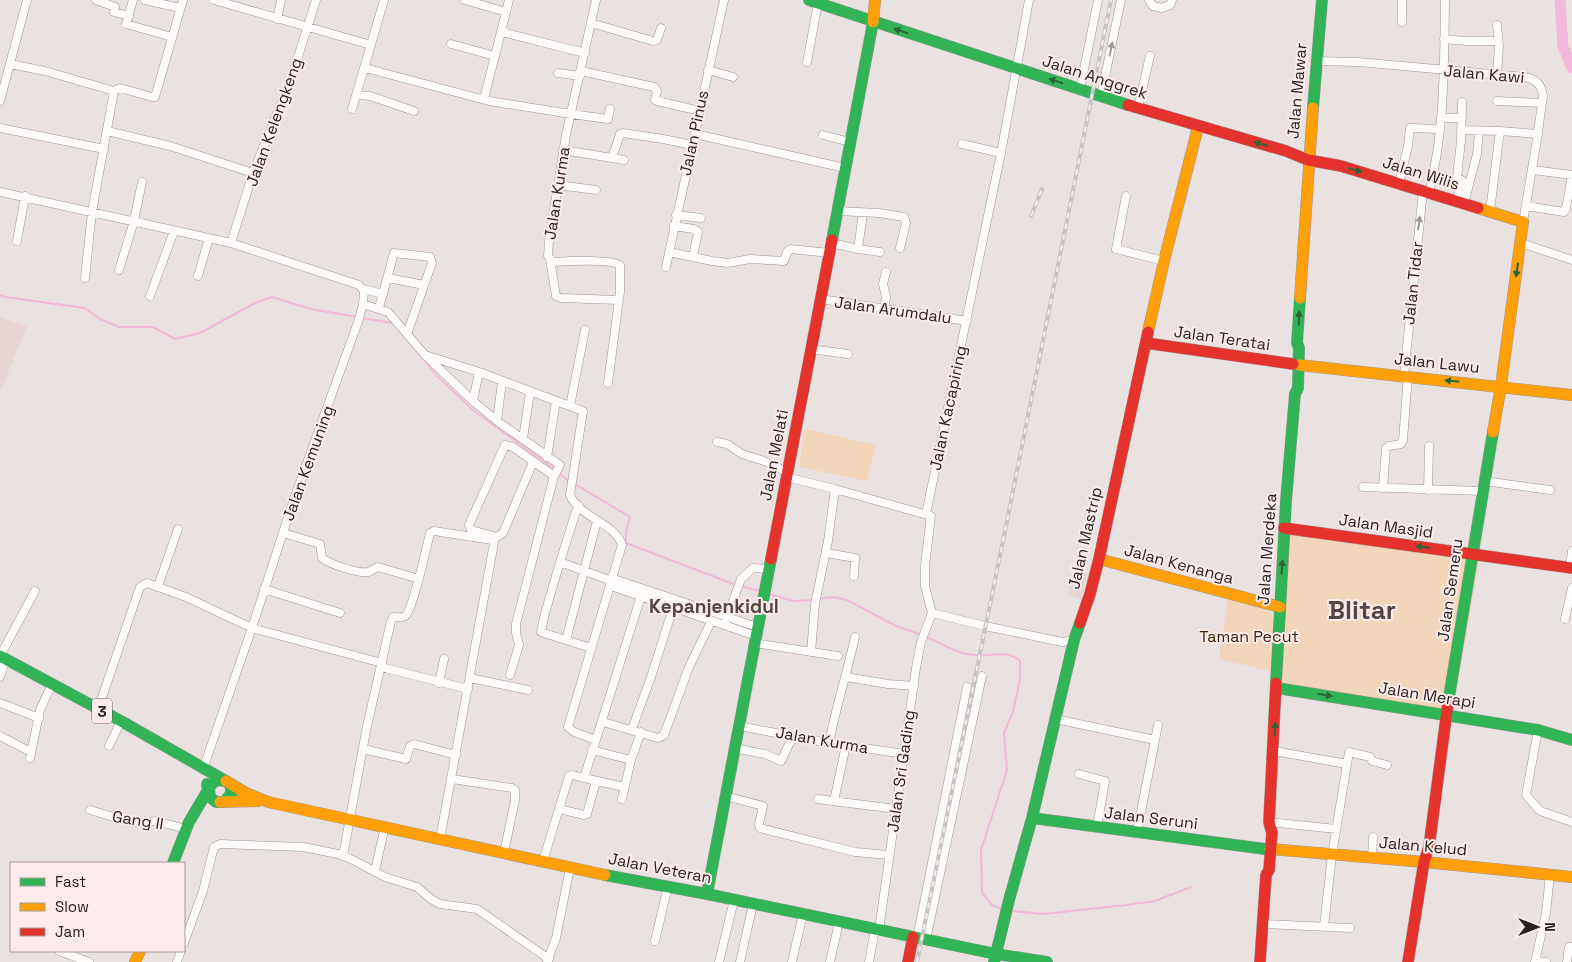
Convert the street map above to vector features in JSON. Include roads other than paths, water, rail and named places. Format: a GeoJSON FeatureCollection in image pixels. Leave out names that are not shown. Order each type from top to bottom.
{"type":"FeatureCollection","features":[{"type":"Feature","properties":{"kind":"main road","name":"Jalan Melati"},"geometry":{"type":"LineString","coordinates":[[707,894],[873,22],[875,0]]}},
{"type":"Feature","properties":{"kind":"main road","name":"Jalan Mawar"},"geometry":{"type":"LineString","coordinates":[[1316,0],[1319,26]]}},
{"type":"Feature","properties":{"kind":"main road","name":"Jalan Mawar"},"geometry":{"type":"LineString","coordinates":[[1308,160],[1322,0]]}},
{"type":"Feature","properties":{"kind":"main road","name":"Jalan Anggrek"},"geometry":{"type":"LineString","coordinates":[[814,2],[1138,108],[1308,160]]}},
{"type":"Feature","properties":{"kind":"main road","name":"Jalan Mastrip"},"geometry":{"type":"LineString","coordinates":[[995,958],[1032,818],[1073,645],[1090,594],[1099,559],[1164,261],[1198,127]]}},
{"type":"Feature","properties":{"kind":"main road","name":"Jalan Wilis"},"geometry":{"type":"LineString","coordinates":[[1308,160],[1341,166],[1523,222]]}},
{"type":"Feature","properties":{"kind":"main road","name":"Jalan Merdeka"},"geometry":{"type":"LineString","coordinates":[[1260,962],[1266,875],[1269,870],[1268,849],[1272,832],[1269,824],[1284,528],[1295,394],[1298,388],[1296,364],[1299,348],[1297,343],[1308,160]]}},
{"type":"Feature","properties":{"kind":"main road","name":"Jalan Semeru"},"geometry":{"type":"LineString","coordinates":[[1408,962],[1428,847],[1446,714],[1501,386],[1523,222]]}},
{"type":"Feature","properties":{"kind":"main road","name":"Jalan Teratai"},"geometry":{"type":"LineString","coordinates":[[1146,344],[1296,364]]}},
{"type":"Feature","properties":{"kind":"main road","name":"Jalan Lawu"},"geometry":{"type":"LineString","coordinates":[[1296,364],[1572,395]]}},
{"type":"Feature","properties":{"kind":"main road","name":"Jalan Masjid"},"geometry":{"type":"LineString","coordinates":[[1284,528],[1571,567]]}},
{"type":"Feature","properties":{"kind":"main road","name":"Jalan Kenanga"},"geometry":{"type":"LineString","coordinates":[[1099,559],[1280,607]]}},
{"type":"Feature","properties":{"kind":"main road","name":"3"},"geometry":{"type":"LineString","coordinates":[[3,658],[226,780]]}},
{"type":"Feature","properties":{"kind":"main road","name":"Jalan Merapi"},"geometry":{"type":"LineString","coordinates":[[1276,688],[1538,730],[1572,740]]}},
{"type":"Feature","properties":{"kind":"main road"},"geometry":{"type":"LineString","coordinates":[[203,769],[210,797],[220,802]]}},
{"type":"Feature","properties":{"kind":"main road"},"geometry":{"type":"LineString","coordinates":[[173,862],[188,825],[213,781],[219,779],[226,780],[231,786],[231,794],[227,800],[205,808],[188,825]]}},
{"type":"Feature","properties":{"kind":"main road","name":"Jalan Veteran"},"geometry":{"type":"LineString","coordinates":[[226,780],[246,793],[268,802],[385,826],[570,868],[668,886],[919,938],[995,958],[1047,962]]}},
{"type":"Feature","properties":{"kind":"main road","name":"Jalan Veteran"},"geometry":{"type":"LineString","coordinates":[[220,802],[268,802]]}},
{"type":"Feature","properties":{"kind":"main road","name":"Jalan Seruni"},"geometry":{"type":"LineString","coordinates":[[1032,818],[1268,849]]}},
{"type":"Feature","properties":{"kind":"main road","name":"Jalan Kelud"},"geometry":{"type":"LineString","coordinates":[[1268,849],[1572,877]]}},
{"type":"Feature","properties":{"kind":"main road"},"geometry":{"type":"LineString","coordinates":[[908,962],[919,938]]}},
{"type":"Feature","properties":{"kind":"street"},"geometry":{"type":"LineString","coordinates":[[0,101],[27,0]]}},
{"type":"Feature","properties":{"kind":"street"},"geometry":{"type":"LineString","coordinates":[[96,0],[115,7],[114,12],[129,16]]}},
{"type":"Feature","properties":{"kind":"street"},"geometry":{"type":"LineString","coordinates":[[133,0],[126,24],[172,37]]}},
{"type":"Feature","properties":{"kind":"street"},"geometry":{"type":"LineString","coordinates":[[10,64],[114,91],[120,88],[152,98],[155,96],[165,65],[182,4],[145,0]]}},
{"type":"Feature","properties":{"kind":"street"},"geometry":{"type":"LineString","coordinates":[[214,0],[371,45]]}},
{"type":"Feature","properties":{"kind":"street"},"geometry":{"type":"LineString","coordinates":[[278,19],[281,0]]}},
{"type":"Feature","properties":{"kind":"street","name":"Jalan Kelengkeng"},"geometry":{"type":"LineString","coordinates":[[231,243],[253,173],[291,80],[316,0]]}},
{"type":"Feature","properties":{"kind":"street"},"geometry":{"type":"LineString","coordinates":[[352,109],[384,0]]}},
{"type":"Feature","properties":{"kind":"street"},"geometry":{"type":"LineString","coordinates":[[465,0],[506,12]]}},
{"type":"Feature","properties":{"kind":"street"},"geometry":{"type":"LineString","coordinates":[[484,99],[509,0]]}},
{"type":"Feature","properties":{"kind":"street","name":"Jalan Kurma"},"geometry":{"type":"LineString","coordinates":[[596,0],[563,150],[548,256],[555,262],[618,263],[620,265],[619,300],[608,383]]}},
{"type":"Feature","properties":{"kind":"street","name":"Jalan Pinus"},"geometry":{"type":"LineString","coordinates":[[666,267],[724,0]]}},
{"type":"Feature","properties":{"kind":"street","name":"Jalan Kacapiring"},"geometry":{"type":"LineString","coordinates":[[932,613],[925,586],[925,565],[932,517],[926,514],[1001,153],[1029,0]]}},
{"type":"Feature","properties":{"kind":"street"},"geometry":{"type":"LineString","coordinates":[[1080,89],[1098,0]]}},
{"type":"Feature","properties":{"kind":"street"},"geometry":{"type":"LineString","coordinates":[[1101,96],[1121,0]]}},
{"type":"Feature","properties":{"kind":"street"},"geometry":{"type":"LineString","coordinates":[[1149,0],[1153,6],[1162,8],[1170,5],[1172,0]]}},
{"type":"Feature","properties":{"kind":"street"},"geometry":{"type":"LineString","coordinates":[[1402,0],[1402,22]]}},
{"type":"Feature","properties":{"kind":"street","name":"Jalan Tidar"},"geometry":{"type":"LineString","coordinates":[[1383,488],[1386,448],[1401,444],[1403,440],[1406,376],[1426,192],[1434,172],[1440,129],[1444,71],[1445,0]]}},
{"type":"Feature","properties":{"kind":"street"},"geometry":{"type":"LineString","coordinates":[[806,62],[814,2]]}},
{"type":"Feature","properties":{"kind":"street"},"geometry":{"type":"LineString","coordinates":[[591,23],[653,41],[657,40],[661,28]]}},
{"type":"Feature","properties":{"kind":"street"},"geometry":{"type":"LineString","coordinates":[[1497,24],[1497,75]]}},
{"type":"Feature","properties":{"kind":"street"},"geometry":{"type":"LineString","coordinates":[[502,32],[585,53]]}},
{"type":"Feature","properties":{"kind":"street"},"geometry":{"type":"LineString","coordinates":[[1444,39],[1498,41]]}},
{"type":"Feature","properties":{"kind":"street"},"geometry":{"type":"LineString","coordinates":[[451,44],[495,56]]}},
{"type":"Feature","properties":{"kind":"street"},"geometry":{"type":"LineString","coordinates":[[1138,108],[1150,56]]}},
{"type":"Feature","properties":{"kind":"street","name":"Jalan Kawi"},"geometry":{"type":"LineString","coordinates":[[1316,61],[1358,62],[1525,77],[1536,81],[1542,91],[1542,103],[1533,170],[1523,222]]}},
{"type":"Feature","properties":{"kind":"street"},"geometry":{"type":"LineString","coordinates":[[365,68],[484,99],[571,114],[608,118],[610,109]]}},
{"type":"Feature","properties":{"kind":"street"},"geometry":{"type":"LineString","coordinates":[[708,70],[733,77]]}},
{"type":"Feature","properties":{"kind":"street"},"geometry":{"type":"LineString","coordinates":[[558,73],[580,73],[654,88],[657,91],[655,100],[657,102],[700,111]]}},
{"type":"Feature","properties":{"kind":"street"},"geometry":{"type":"LineString","coordinates":[[85,278],[92,212],[114,91]]}},
{"type":"Feature","properties":{"kind":"street"},"geometry":{"type":"LineString","coordinates":[[357,95],[370,96],[414,110]]}},
{"type":"Feature","properties":{"kind":"street"},"geometry":{"type":"LineString","coordinates":[[1497,101],[1542,103]]}},
{"type":"Feature","properties":{"kind":"street"},"geometry":{"type":"LineString","coordinates":[[1460,202],[1463,181],[1457,177],[1462,130],[1462,102]]}},
{"type":"Feature","properties":{"kind":"street"},"geometry":{"type":"LineString","coordinates":[[1441,118],[1462,118]]}},
{"type":"Feature","properties":{"kind":"street"},"geometry":{"type":"LineString","coordinates":[[1399,183],[1408,146],[1410,128],[1440,129]]}},
{"type":"Feature","properties":{"kind":"street"},"geometry":{"type":"LineString","coordinates":[[6,129],[104,149]]}},
{"type":"Feature","properties":{"kind":"street"},"geometry":{"type":"LineString","coordinates":[[1462,130],[1538,134]]}},
{"type":"Feature","properties":{"kind":"street"},"geometry":{"type":"LineString","coordinates":[[107,131],[170,146],[253,173]]}},
{"type":"Feature","properties":{"kind":"street"},"geometry":{"type":"LineString","coordinates":[[1460,202],[1477,154],[1479,131]]}},
{"type":"Feature","properties":{"kind":"street"},"geometry":{"type":"LineString","coordinates":[[1490,211],[1500,131]]}},
{"type":"Feature","properties":{"kind":"street"},"geometry":{"type":"LineString","coordinates":[[612,158],[620,134],[663,139],[692,145]]}},
{"type":"Feature","properties":{"kind":"street"},"geometry":{"type":"LineString","coordinates":[[695,134],[845,168]]}},
{"type":"Feature","properties":{"kind":"street"},"geometry":{"type":"LineString","coordinates":[[823,135],[850,142]]}},
{"type":"Feature","properties":{"kind":"street"},"geometry":{"type":"LineString","coordinates":[[962,144],[1001,153]]}},
{"type":"Feature","properties":{"kind":"street"},"geometry":{"type":"LineString","coordinates":[[563,150],[624,160]]}},
{"type":"Feature","properties":{"kind":"street"},"geometry":{"type":"LineString","coordinates":[[1526,206],[1564,212],[1566,209],[1572,175],[1533,170]]}},
{"type":"Feature","properties":{"kind":"street"},"geometry":{"type":"LineString","coordinates":[[119,270],[134,221],[142,182]]}},
{"type":"Feature","properties":{"kind":"street"},"geometry":{"type":"LineString","coordinates":[[558,185],[596,190]]}},
{"type":"Feature","properties":{"kind":"street"},"geometry":{"type":"LineString","coordinates":[[0,192],[231,243],[359,285],[363,289],[383,294]]}},
{"type":"Feature","properties":{"kind":"street"},"geometry":{"type":"LineString","coordinates":[[17,241],[25,196]]}},
{"type":"Feature","properties":{"kind":"street"},"geometry":{"type":"LineString","coordinates":[[1126,196],[1116,249],[1164,261]]}},
{"type":"Feature","properties":{"kind":"street"},"geometry":{"type":"LineString","coordinates":[[837,210],[904,217],[906,223],[900,248]]}},
{"type":"Feature","properties":{"kind":"street"},"geometry":{"type":"LineString","coordinates":[[858,249],[863,213]]}},
{"type":"Feature","properties":{"kind":"street"},"geometry":{"type":"LineString","coordinates":[[676,215],[701,218]]}},
{"type":"Feature","properties":{"kind":"street"},"geometry":{"type":"LineString","coordinates":[[674,226],[694,229],[698,232],[693,257]]}},
{"type":"Feature","properties":{"kind":"street"},"geometry":{"type":"LineString","coordinates":[[150,296],[174,230]]}},
{"type":"Feature","properties":{"kind":"street"},"geometry":{"type":"LineString","coordinates":[[198,276],[209,238]]}},
{"type":"Feature","properties":{"kind":"street"},"geometry":{"type":"LineString","coordinates":[[1521,243],[1572,260]]}},
{"type":"Feature","properties":{"kind":"street"},"geometry":{"type":"LineString","coordinates":[[669,252],[728,263],[750,260],[781,261],[785,259],[787,252],[791,249],[830,248],[880,252]]}},
{"type":"Feature","properties":{"kind":"street"},"geometry":{"type":"LineString","coordinates":[[379,308],[395,252],[430,257],[432,263],[407,334]]}},
{"type":"Feature","properties":{"kind":"street"},"geometry":{"type":"LineString","coordinates":[[550,259],[556,296],[562,298],[619,300]]}},
{"type":"Feature","properties":{"kind":"street"},"geometry":{"type":"LineString","coordinates":[[884,309],[886,297],[883,284],[886,272]]}},
{"type":"Feature","properties":{"kind":"street"},"geometry":{"type":"LineString","coordinates":[[388,278],[424,285]]}},
{"type":"Feature","properties":{"kind":"street","name":"Jalan Kemuning"},"geometry":{"type":"LineString","coordinates":[[203,769],[283,533],[358,322],[363,304],[363,289]]}},
{"type":"Feature","properties":{"kind":"street","name":"Jalan Arumdalu"},"geometry":{"type":"LineString","coordinates":[[821,294],[884,309],[967,321]]}},
{"type":"Feature","properties":{"kind":"street"},"geometry":{"type":"LineString","coordinates":[[363,304],[388,312],[425,355],[473,401],[547,457],[557,470]]}},
{"type":"Feature","properties":{"kind":"street"},"geometry":{"type":"LineString","coordinates":[[570,406],[585,330]]}},
{"type":"Feature","properties":{"kind":"street"},"geometry":{"type":"LineString","coordinates":[[810,349],[848,354]]}},
{"type":"Feature","properties":{"kind":"street"},"geometry":{"type":"LineString","coordinates":[[425,355],[478,372],[583,411],[570,488],[572,499],[597,521],[617,535],[622,545],[568,727],[596,740]]}},
{"type":"Feature","properties":{"kind":"street"},"geometry":{"type":"LineString","coordinates":[[473,401],[478,372]]}},
{"type":"Feature","properties":{"kind":"street"},"geometry":{"type":"LineString","coordinates":[[497,421],[502,382]]}},
{"type":"Feature","properties":{"kind":"street"},"geometry":{"type":"LineString","coordinates":[[523,438],[530,392]]}},
{"type":"Feature","properties":{"kind":"street"},"geometry":{"type":"LineString","coordinates":[[547,457],[556,401]]}},
{"type":"Feature","properties":{"kind":"street"},"geometry":{"type":"LineString","coordinates":[[717,442],[728,444],[742,454],[764,461],[786,475],[926,514]]}},
{"type":"Feature","properties":{"kind":"street"},"geometry":{"type":"LineString","coordinates":[[533,462],[503,534],[494,536],[470,528],[471,521],[503,446],[513,447],[533,462],[557,470],[573,470]]}},
{"type":"Feature","properties":{"kind":"street"},"geometry":{"type":"LineString","coordinates":[[1428,490],[1429,446]]}},
{"type":"Feature","properties":{"kind":"street"},"geometry":{"type":"LineString","coordinates":[[510,675],[519,645],[516,624],[557,470]]}},
{"type":"Feature","properties":{"kind":"street"},"geometry":{"type":"LineString","coordinates":[[1363,487],[1428,490],[1483,486],[1550,490]]}},
{"type":"Feature","properties":{"kind":"street"},"geometry":{"type":"LineString","coordinates":[[811,652],[816,600],[826,553],[835,489]]}},
{"type":"Feature","properties":{"kind":"street"},"geometry":{"type":"LineString","coordinates":[[578,505],[541,631],[542,633],[591,648]]}},
{"type":"Feature","properties":{"kind":"street"},"geometry":{"type":"LineString","coordinates":[[566,640],[597,521]]}},
{"type":"Feature","properties":{"kind":"street"},"geometry":{"type":"LineString","coordinates":[[158,586],[178,529]]}},
{"type":"Feature","properties":{"kind":"street"},"geometry":{"type":"LineString","coordinates":[[344,854],[363,749],[391,621],[394,617],[400,618],[406,615],[419,579],[432,531],[494,541],[440,839]]}},
{"type":"Feature","properties":{"kind":"street"},"geometry":{"type":"LineString","coordinates":[[283,533],[320,544],[322,558],[338,565],[362,572],[370,572],[378,567],[419,579]]}},
{"type":"Feature","properties":{"kind":"street"},"geometry":{"type":"LineString","coordinates":[[1571,567],[1572,551]]}},
{"type":"Feature","properties":{"kind":"street"},"geometry":{"type":"LineString","coordinates":[[826,553],[855,558],[854,576]]}},
{"type":"Feature","properties":{"kind":"street"},"geometry":{"type":"LineString","coordinates":[[560,562],[612,581],[616,580],[673,608],[712,622],[811,652],[838,656]]}},
{"type":"Feature","properties":{"kind":"street"},"geometry":{"type":"LineString","coordinates":[[724,626],[741,579],[753,568],[768,569]]}},
{"type":"Feature","properties":{"kind":"street"},"geometry":{"type":"LineString","coordinates":[[612,581],[614,587],[641,596],[653,597],[727,617],[756,635]]}},
{"type":"Feature","properties":{"kind":"street"},"geometry":{"type":"LineString","coordinates":[[98,709],[140,587],[147,583],[209,607],[252,628],[439,683],[468,689]]}},
{"type":"Feature","properties":{"kind":"street"},"geometry":{"type":"LineString","coordinates":[[1565,619],[1572,588]]}},
{"type":"Feature","properties":{"kind":"street"},"geometry":{"type":"LineString","coordinates":[[264,589],[340,613]]}},
{"type":"Feature","properties":{"kind":"street"},"geometry":{"type":"LineString","coordinates":[[0,677],[3,658],[35,591]]}},
{"type":"Feature","properties":{"kind":"street"},"geometry":{"type":"LineString","coordinates":[[584,778],[641,596]]}},
{"type":"Feature","properties":{"kind":"street"},"geometry":{"type":"LineString","coordinates":[[632,729],[673,608]]}},
{"type":"Feature","properties":{"kind":"street"},"geometry":{"type":"LineString","coordinates":[[932,613],[1073,645]]}},
{"type":"Feature","properties":{"kind":"street","name":"Jalan Sri Gading"},"geometry":{"type":"LineString","coordinates":[[870,962],[889,856],[921,642],[932,613]]}},
{"type":"Feature","properties":{"kind":"street"},"geometry":{"type":"LineString","coordinates":[[603,722],[658,738],[664,735],[689,666],[712,622]]}},
{"type":"Feature","properties":{"kind":"street"},"geometry":{"type":"LineString","coordinates":[[829,742],[855,637]]}},
{"type":"Feature","properties":{"kind":"street"},"geometry":{"type":"LineString","coordinates":[[439,683],[444,659]]}},
{"type":"Feature","properties":{"kind":"street"},"geometry":{"type":"LineString","coordinates":[[919,938],[982,676]]}},
{"type":"Feature","properties":{"kind":"street"},"geometry":{"type":"LineString","coordinates":[[846,677],[914,686]]}},
{"type":"Feature","properties":{"kind":"street"},"geometry":{"type":"LineString","coordinates":[[470,678],[528,690]]}},
{"type":"Feature","properties":{"kind":"street"},"geometry":{"type":"LineString","coordinates":[[0,736],[30,755],[38,718],[52,684]]}},
{"type":"Feature","properties":{"kind":"street"},"geometry":{"type":"LineString","coordinates":[[919,938],[967,687]]}},
{"type":"Feature","properties":{"kind":"street"},"geometry":{"type":"LineString","coordinates":[[0,703],[38,718]]}},
{"type":"Feature","properties":{"kind":"street"},"geometry":{"type":"LineString","coordinates":[[1055,719],[1156,740]]}},
{"type":"Feature","properties":{"kind":"street"},"geometry":{"type":"LineString","coordinates":[[109,746],[121,721]]}},
{"type":"Feature","properties":{"kind":"street","name":"Jalan Kurma"},"geometry":{"type":"LineString","coordinates":[[739,726],[905,754]]}},
{"type":"Feature","properties":{"kind":"street"},"geometry":{"type":"LineString","coordinates":[[1137,832],[1158,726]]}},
{"type":"Feature","properties":{"kind":"street"},"geometry":{"type":"LineString","coordinates":[[1538,730],[1526,795],[1540,810],[1572,822]]}},
{"type":"Feature","properties":{"kind":"street"},"geometry":{"type":"LineString","coordinates":[[622,799],[631,760],[641,732]]}},
{"type":"Feature","properties":{"kind":"street"},"geometry":{"type":"LineString","coordinates":[[734,748],[772,756],[779,762],[793,736]]}},
{"type":"Feature","properties":{"kind":"street"},"geometry":{"type":"LineString","coordinates":[[363,749],[406,759],[410,746],[414,744],[456,755]]}},
{"type":"Feature","properties":{"kind":"street"},"geometry":{"type":"LineString","coordinates":[[834,801],[846,745]]}},
{"type":"Feature","properties":{"kind":"street"},"geometry":{"type":"LineString","coordinates":[[592,750],[631,760]]}},
{"type":"Feature","properties":{"kind":"street"},"geometry":{"type":"LineString","coordinates":[[1274,751],[1347,764]]}},
{"type":"Feature","properties":{"kind":"street"},"geometry":{"type":"LineString","coordinates":[[1324,926],[1332,855],[1349,752],[1370,757],[1372,761],[1387,765]]}},
{"type":"Feature","properties":{"kind":"street"},"geometry":{"type":"LineString","coordinates":[[1079,774],[1105,781],[1097,827]]}},
{"type":"Feature","properties":{"kind":"street"},"geometry":{"type":"LineString","coordinates":[[543,862],[568,776],[573,775],[624,787]]}},
{"type":"Feature","properties":{"kind":"street"},"geometry":{"type":"LineString","coordinates":[[452,780],[516,790],[504,853]]}},
{"type":"Feature","properties":{"kind":"street"},"geometry":{"type":"LineString","coordinates":[[559,809],[584,815],[587,814],[596,780]]}},
{"type":"Feature","properties":{"kind":"street"},"geometry":{"type":"LineString","coordinates":[[725,796],[763,806],[759,824],[760,828],[855,852],[889,856]]}},
{"type":"Feature","properties":{"kind":"street"},"geometry":{"type":"LineString","coordinates":[[818,799],[854,804],[863,803],[895,809]]}},
{"type":"Feature","properties":{"kind":"street","name":"Gang II"},"geometry":{"type":"LineString","coordinates":[[90,810],[134,822],[156,821],[188,825]]}},
{"type":"Feature","properties":{"kind":"street"},"geometry":{"type":"LineString","coordinates":[[1269,824],[1336,829]]}},
{"type":"Feature","properties":{"kind":"street"},"geometry":{"type":"LineString","coordinates":[[375,869],[385,826]]}},
{"type":"Feature","properties":{"kind":"street"},"geometry":{"type":"LineString","coordinates":[[1372,858],[1373,837]]}},
{"type":"Feature","properties":{"kind":"street"},"geometry":{"type":"LineString","coordinates":[[185,940],[203,891],[216,845],[303,847],[344,854],[375,869],[385,877],[417,887],[430,899],[440,904],[480,911],[548,959],[553,947],[570,868]]}},
{"type":"Feature","properties":{"kind":"street"},"geometry":{"type":"LineString","coordinates":[[1546,962],[1535,961],[1546,913],[1550,875]]}},
{"type":"Feature","properties":{"kind":"street"},"geometry":{"type":"LineString","coordinates":[[655,940],[668,886]]}},
{"type":"Feature","properties":{"kind":"street"},"geometry":{"type":"LineString","coordinates":[[719,962],[734,900]]}},
{"type":"Feature","properties":{"kind":"street"},"geometry":{"type":"LineString","coordinates":[[740,962],[752,904]]}},
{"type":"Feature","properties":{"kind":"street"},"geometry":{"type":"LineString","coordinates":[[792,962],[803,914]]}},
{"type":"Feature","properties":{"kind":"street"},"geometry":{"type":"LineString","coordinates":[[830,962],[839,922]]}},
{"type":"Feature","properties":{"kind":"street"},"geometry":{"type":"LineString","coordinates":[[1262,924],[1350,928]]}},
{"type":"Feature","properties":{"kind":"street"},"geometry":{"type":"LineString","coordinates":[[1567,962],[1569,948],[1572,947]]}},
{"type":"Feature","properties":{"kind":"street"},"geometry":{"type":"LineString","coordinates":[[65,952],[82,955],[89,962]]}},
{"type":"Feature","properties":{"kind":"waterway"},"geometry":{"type":"LineString","coordinates":[[1560,0],[1563,46],[1572,68]]}},
{"type":"Feature","properties":{"kind":"waterway"},"geometry":{"type":"LineString","coordinates":[[0,295],[85,308],[100,319],[119,327],[153,327],[175,339],[200,333],[255,303],[272,297],[311,309],[357,317]]}},
{"type":"Feature","properties":{"kind":"waterway"},"geometry":{"type":"LineString","coordinates":[[361,318],[393,323]]}},
{"type":"Feature","properties":{"kind":"waterway"},"geometry":{"type":"LineString","coordinates":[[416,350],[436,375],[474,411],[556,470]]}},
{"type":"Feature","properties":{"kind":"waterway"},"geometry":{"type":"LineString","coordinates":[[559,473],[569,481]]}},
{"type":"Feature","properties":{"kind":"waterway"},"geometry":{"type":"LineString","coordinates":[[573,483],[630,517],[626,531],[626,543],[736,585]]}},
{"type":"Feature","properties":{"kind":"waterway"},"geometry":{"type":"LineString","coordinates":[[740,586],[760,591]]}},
{"type":"Feature","properties":{"kind":"waterway"},"geometry":{"type":"LineString","coordinates":[[769,594],[793,601],[814,600]]}},
{"type":"Feature","properties":{"kind":"waterway"},"geometry":{"type":"LineString","coordinates":[[818,599],[833,597],[847,600],[896,626],[922,635]]}},
{"type":"Feature","properties":{"kind":"waterway"},"geometry":{"type":"LineString","coordinates":[[927,637],[963,653],[981,655],[1004,654],[1015,657],[1020,661],[1020,679],[1013,712],[1004,733],[1007,770],[981,850],[982,893],[992,905],[1002,909]]}},
{"type":"Feature","properties":{"kind":"waterway"},"geometry":{"type":"LineString","coordinates":[[1012,911],[1044,914],[1126,905],[1155,901],[1191,887]]}},
{"type":"Feature","properties":{"kind":"railway"},"geometry":{"type":"LineString","coordinates":[[917,962],[1111,0]]}},
{"type":"Feature","properties":{"kind":"railway"},"geometry":{"type":"LineString","coordinates":[[1031,216],[1042,189]]}},
{"type":"Feature","properties":{"kind":"district","name":"Kepanjenkidul"},"geometry":{"type":"Point","coordinates":[714,606]}},
{"type":"Feature","properties":{"kind":"district","name":"Blitar"},"geometry":{"type":"Point","coordinates":[1362,610]}},
{"type":"Feature","properties":{"kind":"park label","name":"Taman Pecut"},"geometry":{"type":"Point","coordinates":[1249,636]}}]}
